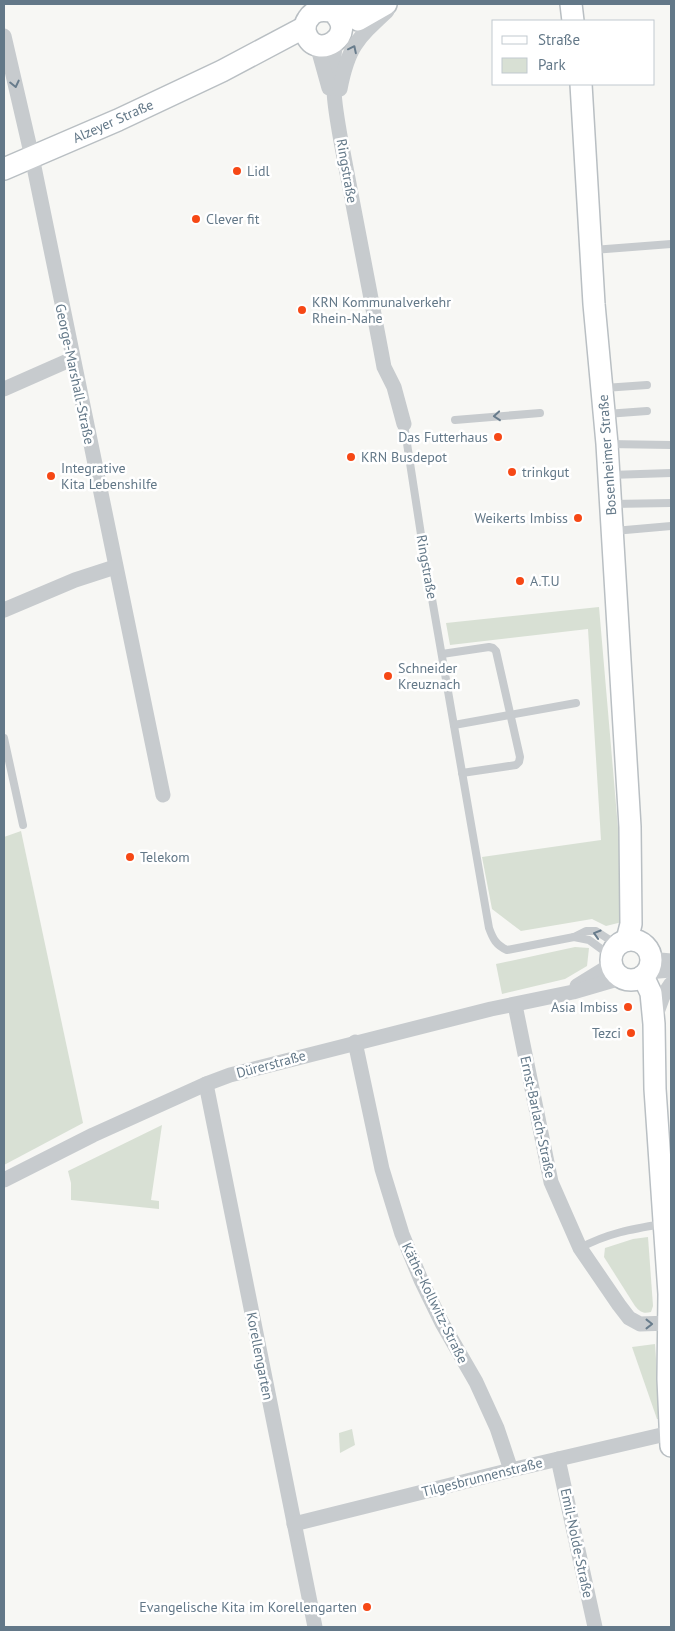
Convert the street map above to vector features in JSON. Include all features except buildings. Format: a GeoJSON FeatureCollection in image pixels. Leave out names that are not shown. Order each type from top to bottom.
{"type":"FeatureCollection","features":[{"type":"Feature","properties":{"kind":"street","name":"Alzeyer Straße"},"geometry":{"type":"LineString","coordinates":[[4,170],[118,120],[346,11],[369,4]]}},
{"type":"Feature","properties":{"kind":"street","name":"Alzeyer Straße"},"geometry":{"type":"LineString","coordinates":[[320,23],[360,18],[386,4]]}},
{"type":"Feature","properties":{"kind":"street"},"geometry":{"type":"LineString","coordinates":[[336,113],[344,72],[356,42],[368,28],[395,4]]}},
{"type":"Feature","properties":{"kind":"street","name":"Ringstraße"},"geometry":{"type":"LineString","coordinates":[[320,23],[384,367],[394,387],[404,424]]}},
{"type":"Feature","properties":{"kind":"street","name":"George-Marshall-Straße"},"geometry":{"type":"LineString","coordinates":[[4,36],[32,157],[163,795]]}},
{"type":"Feature","properties":{"kind":"street","name":"Bosenheimer Straße"},"geometry":{"type":"LineString","coordinates":[[581,85],[591,250],[607,444],[630,827],[631,961],[640,998],[655,1089]]}},
{"type":"Feature","properties":{"kind":"street"},"geometry":{"type":"LineString","coordinates":[[4,389],[72,359]]}},
{"type":"Feature","properties":{"kind":"street"},"geometry":{"type":"LineString","coordinates":[[4,610],[75,580],[115,567]]}},
{"type":"Feature","properties":{"kind":"street","name":"Bosenheimer Straße"},"geometry":{"type":"LineString","coordinates":[[630,827],[644,908],[631,961],[651,993],[654,1024],[655,1089],[669,1294],[668,1379],[670,1428]]}},
{"type":"Feature","properties":{"kind":"street"},"geometry":{"type":"LineString","coordinates":[[631,961],[671,961]]}},
{"type":"Feature","properties":{"kind":"street"},"geometry":{"type":"LineString","coordinates":[[631,961],[671,970]]}},
{"type":"Feature","properties":{"kind":"street","name":"Dürerstraße"},"geometry":{"type":"LineString","coordinates":[[4,1180],[93,1135],[206,1084],[266,1064],[555,996],[631,961]]}},
{"type":"Feature","properties":{"kind":"street"},"geometry":{"type":"LineString","coordinates":[[654,1024],[658,1006],[671,984]]}},
{"type":"Feature","properties":{"kind":"street","name":"Ernst-Barlach-Straße"},"geometry":{"type":"LineString","coordinates":[[515,1005],[551,1182],[580,1248],[629,1318],[640,1324],[670,1329]]}},
{"type":"Feature","properties":{"kind":"street","name":"Käthe-Kollwitz-Straße"},"geometry":{"type":"LineString","coordinates":[[355,1042],[382,1169],[402,1234],[421,1280],[497,1428],[511,1470]]}},
{"type":"Feature","properties":{"kind":"street","name":"Korellengarten"},"geometry":{"type":"LineString","coordinates":[[206,1084],[315,1627]]}},
{"type":"Feature","properties":{"kind":"street","name":"Tilgesbrunnenstraße"},"geometry":{"type":"LineString","coordinates":[[294,1524],[558,1459],[670,1428]]}},
{"type":"Feature","properties":{"kind":"street","name":"Emil-Nolde-Straße"},"geometry":{"type":"LineString","coordinates":[[558,1459],[595,1627]]}},
{"type":"Feature","properties":{"kind":"lane"},"geometry":{"type":"LineString","coordinates":[[591,250],[671,244]]}},
{"type":"Feature","properties":{"kind":"lane"},"geometry":{"type":"LineString","coordinates":[[602,388],[647,385]]}},
{"type":"Feature","properties":{"kind":"lane"},"geometry":{"type":"LineString","coordinates":[[604,414],[648,411]]}},
{"type":"Feature","properties":{"kind":"lane"},"geometry":{"type":"LineString","coordinates":[[455,420],[540,413]]}},
{"type":"Feature","properties":{"kind":"lane","name":"Ringstraße"},"geometry":{"type":"LineString","coordinates":[[404,424],[462,773],[492,938],[499,946],[507,950],[574,937],[586,931],[596,931],[613,942],[631,961]]}},
{"type":"Feature","properties":{"kind":"lane"},"geometry":{"type":"LineString","coordinates":[[607,444],[671,445]]}},
{"type":"Feature","properties":{"kind":"lane"},"geometry":{"type":"LineString","coordinates":[[608,475],[671,473]]}},
{"type":"Feature","properties":{"kind":"lane"},"geometry":{"type":"LineString","coordinates":[[610,504],[671,502]]}},
{"type":"Feature","properties":{"kind":"lane"},"geometry":{"type":"LineString","coordinates":[[612,531],[671,526]]}},
{"type":"Feature","properties":{"kind":"lane"},"geometry":{"type":"LineString","coordinates":[[442,654],[489,647],[494,648],[520,757],[516,765],[462,773]]}},
{"type":"Feature","properties":{"kind":"lane"},"geometry":{"type":"LineString","coordinates":[[454,725],[576,703]]}},
{"type":"Feature","properties":{"kind":"lane"},"geometry":{"type":"LineString","coordinates":[[4,738],[23,825]]}},
{"type":"Feature","properties":{"kind":"lane"},"geometry":{"type":"LineString","coordinates":[[574,937],[588,940],[631,961]]}},
{"type":"Feature","properties":{"kind":"lane"},"geometry":{"type":"LineString","coordinates":[[580,1248],[607,1234],[664,1223]]}},
{"type":"Feature","properties":{"kind":"green space"},"geometry":{"type":"Polygon","coordinates":[[[599,607],[626,921],[606,926],[592,919],[521,931],[492,909],[482,857],[601,840],[588,629],[450,645],[446,623],[599,607]]]}},
{"type":"Feature","properties":{"kind":"green space"},"geometry":{"type":"Polygon","coordinates":[[[21,831],[83,1123],[4,1165],[4,837],[21,831]]]}},
{"type":"Feature","properties":{"kind":"green space"},"geometry":{"type":"Polygon","coordinates":[[[575,947],[589,948],[587,966],[565,979],[502,994],[496,964],[575,947]]]}},
{"type":"Feature","properties":{"kind":"green space"},"geometry":{"type":"Polygon","coordinates":[[[162,1125],[151,1200],[159,1201],[159,1209],[71,1200],[71,1183],[68,1171],[162,1125]]]}},
{"type":"Feature","properties":{"kind":"green space"},"geometry":{"type":"Polygon","coordinates":[[[648,1237],[653,1306],[651,1312],[644,1313],[635,1306],[604,1257],[605,1248],[633,1239],[648,1237]]]}},
{"type":"Feature","properties":{"kind":"green space"},"geometry":{"type":"Polygon","coordinates":[[[655,1344],[660,1419],[657,1419],[632,1347],[655,1344]]]}},
{"type":"Feature","properties":{"kind":"green space"},"geometry":{"type":"Polygon","coordinates":[[[352,1429],[355,1445],[340,1453],[339,1433],[352,1429]]]}},
{"type":"Feature","properties":{"kind":"place","name":"Lidl"},"geometry":{"type":"Point","coordinates":[237,171]}},
{"type":"Feature","properties":{"kind":"place","name":"Clever fit"},"geometry":{"type":"Point","coordinates":[196,219]}},
{"type":"Feature","properties":{"kind":"place","name":"KRN Kommunalverkehr Rhein-Nahe"},"geometry":{"type":"Point","coordinates":[302,310]}},
{"type":"Feature","properties":{"kind":"place","name":"Das Futterhaus"},"geometry":{"type":"Point","coordinates":[498,437]}},
{"type":"Feature","properties":{"kind":"place","name":"KRN Busdepot"},"geometry":{"type":"Point","coordinates":[351,457]}},
{"type":"Feature","properties":{"kind":"place","name":"trinkgut"},"geometry":{"type":"Point","coordinates":[512,472]}},
{"type":"Feature","properties":{"kind":"place","name":"Integrative Kita Lebenshilfe"},"geometry":{"type":"Point","coordinates":[51,476]}},
{"type":"Feature","properties":{"kind":"place","name":"Weikerts Imbiss"},"geometry":{"type":"Point","coordinates":[578,518]}},
{"type":"Feature","properties":{"kind":"place","name":"A.T.U"},"geometry":{"type":"Point","coordinates":[520,581]}},
{"type":"Feature","properties":{"kind":"place","name":"Schneider Kreuznach"},"geometry":{"type":"Point","coordinates":[388,676]}},
{"type":"Feature","properties":{"kind":"place","name":"Telekom"},"geometry":{"type":"Point","coordinates":[130,857]}},
{"type":"Feature","properties":{"kind":"place","name":"Asia Imbiss"},"geometry":{"type":"Point","coordinates":[628,1007]}},
{"type":"Feature","properties":{"kind":"place","name":"Tezci"},"geometry":{"type":"Point","coordinates":[631,1033]}},
{"type":"Feature","properties":{"kind":"place","name":"Evangelische Kita im Korellengarten"},"geometry":{"type":"Point","coordinates":[367,1607]}}]}
